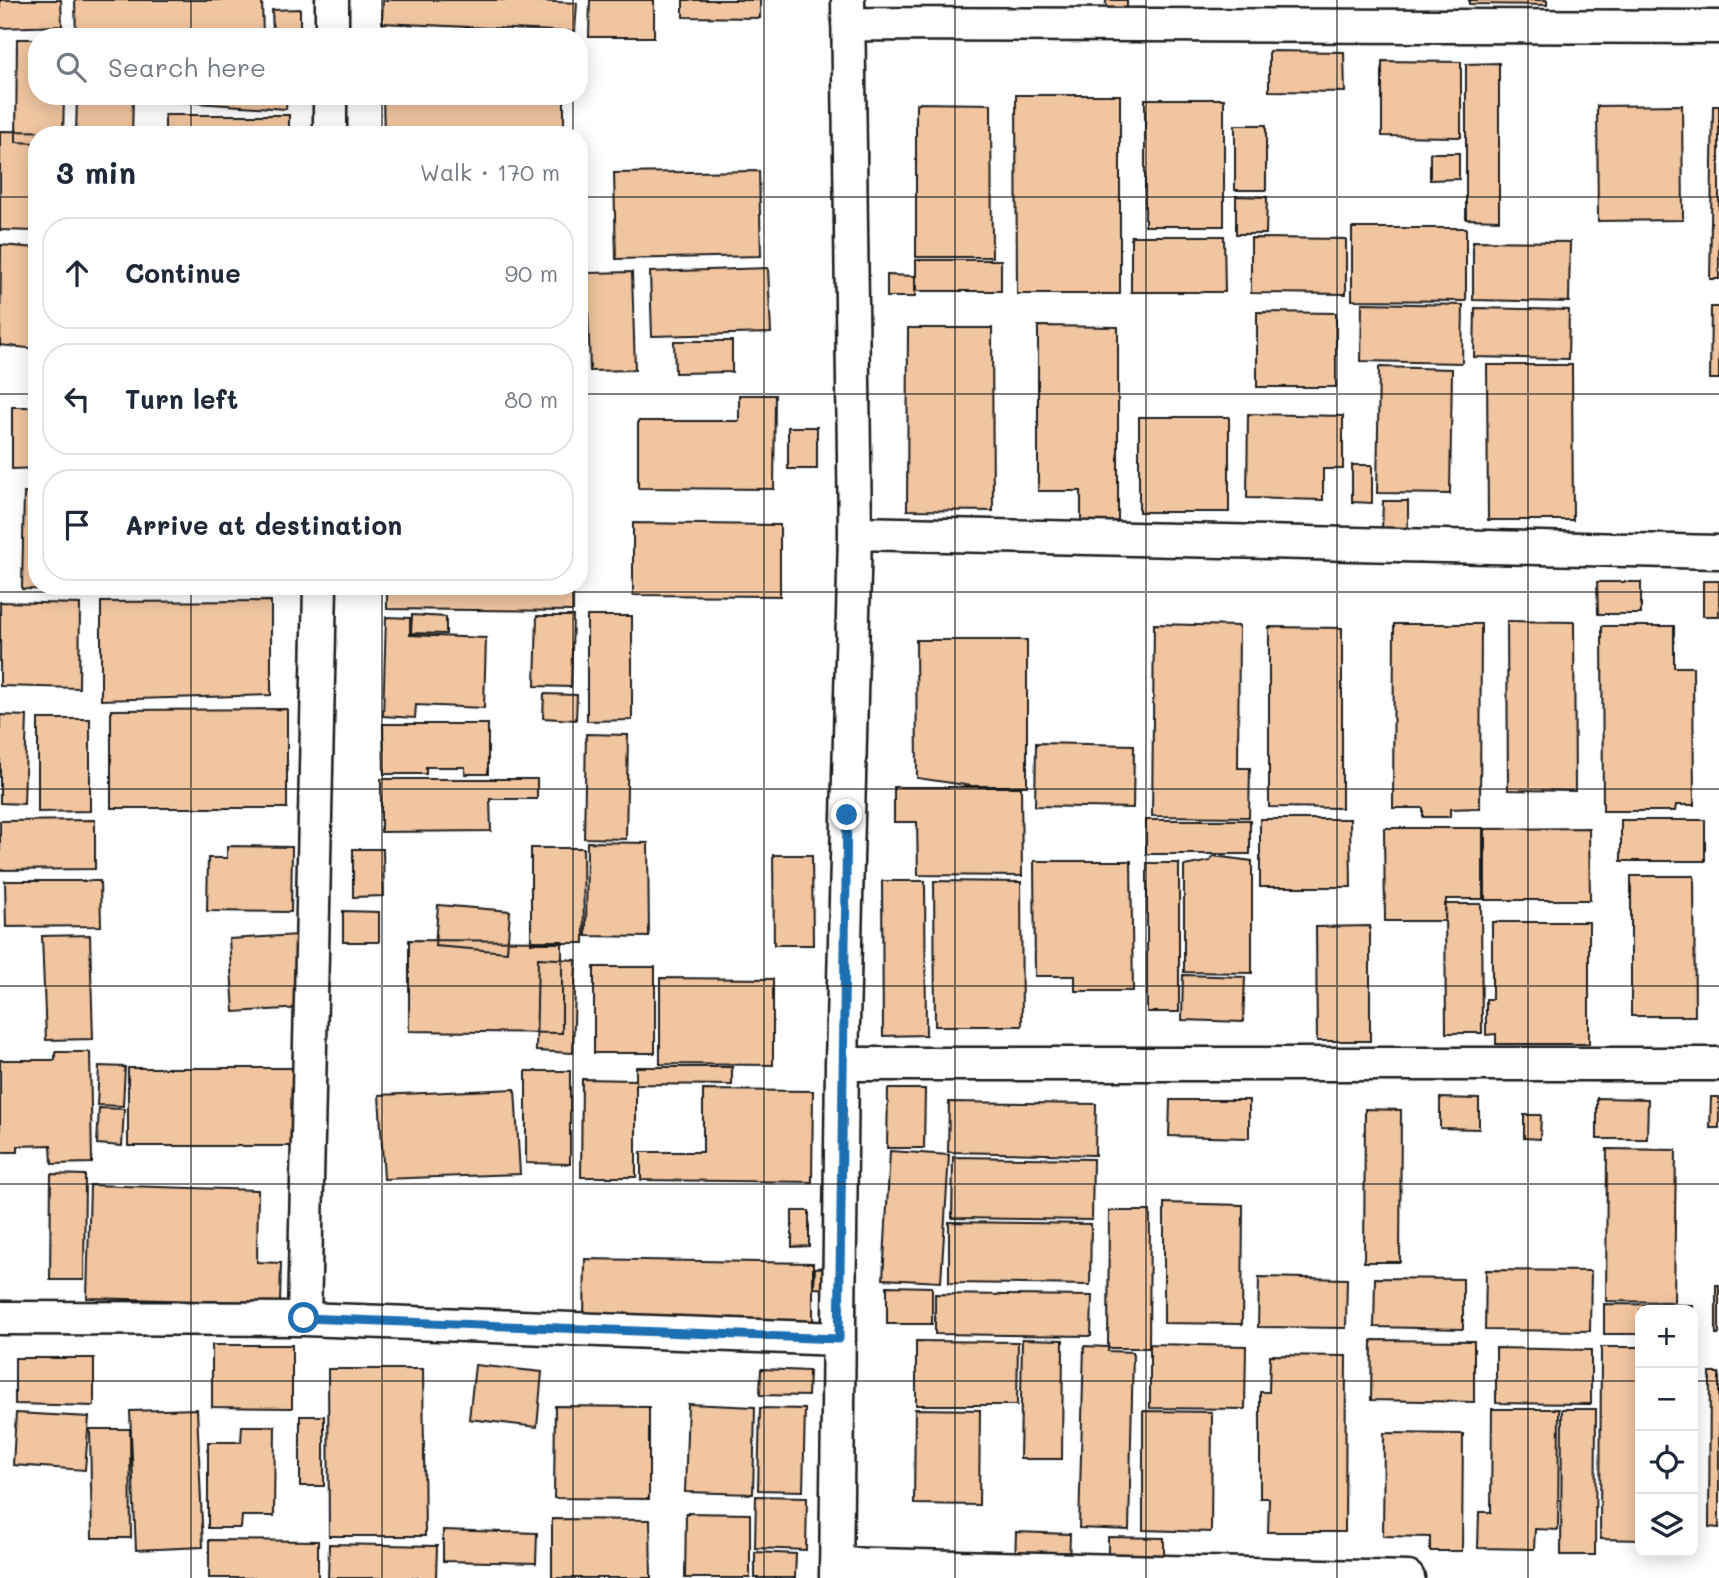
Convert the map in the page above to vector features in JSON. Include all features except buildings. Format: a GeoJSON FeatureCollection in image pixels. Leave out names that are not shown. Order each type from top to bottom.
{"type":"FeatureCollection","features":[{"type":"Feature","properties":{"kind":"street"},"geometry":{"type":"LineString","coordinates":[[332,0],[332,28]]}},
{"type":"Feature","properties":{"kind":"street"},"geometry":{"type":"LineString","coordinates":[[1408,1578],[836,1571],[842,1064],[855,533],[848,12],[1719,27]]}},
{"type":"Feature","properties":{"kind":"street"},"geometry":{"type":"LineString","coordinates":[[330,105],[330,126]]}},
{"type":"Feature","properties":{"kind":"street"},"geometry":{"type":"LineString","coordinates":[[855,533],[1719,552]]}},
{"type":"Feature","properties":{"kind":"street"},"geometry":{"type":"LineString","coordinates":[[304,1318],[320,595]]}},
{"type":"Feature","properties":{"kind":"street"},"geometry":{"type":"LineString","coordinates":[[842,1064],[1719,1064]]}},
{"type":"Feature","properties":{"kind":"street"},"geometry":{"type":"LineString","coordinates":[[0,1318],[304,1318],[839,1339]]}},
{"type":"Feature","properties":{"kind":"route"},"geometry":{"type":"LineString","coordinates":[[304,1318],[839,1339],[847,815]]}}]}
